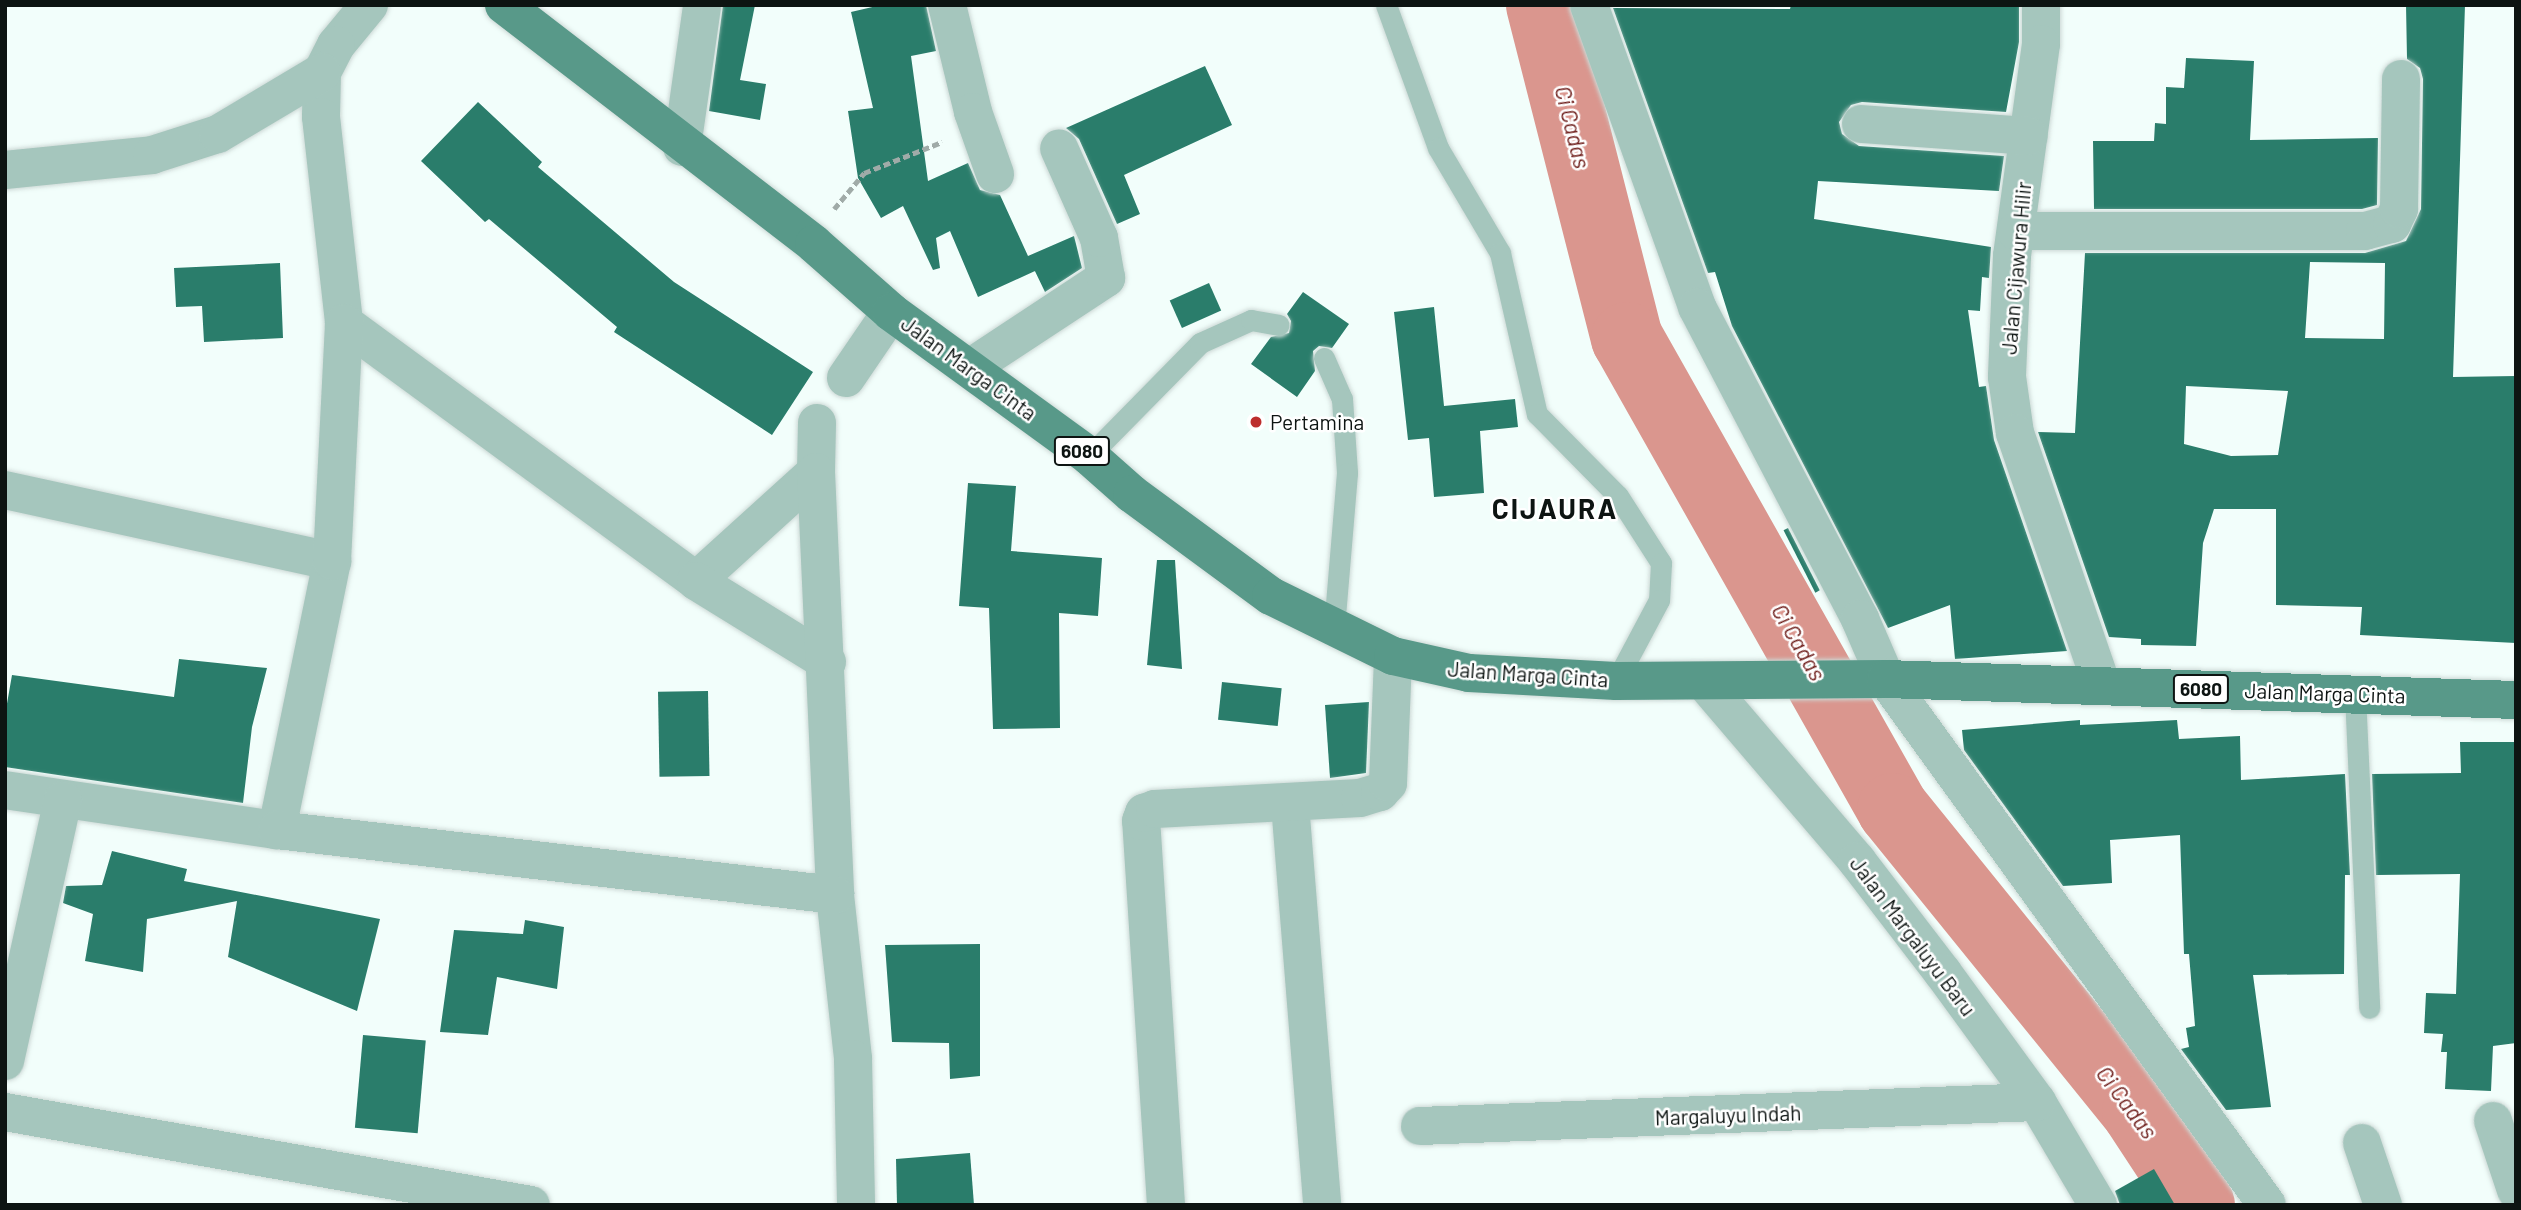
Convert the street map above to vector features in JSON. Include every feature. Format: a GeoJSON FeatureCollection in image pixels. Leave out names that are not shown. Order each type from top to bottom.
{"type":"FeatureCollection","features":[{"type":"Feature","properties":{"kind":"main road","name":"Jalan Marga Cinta"},"geometry":{"type":"LineString","coordinates":[[505,5],[682,147],[814,244],[891,313],[971,367],[1089,456],[1132,494],[1272,596],[1393,656],[1469,673],[1616,681],[1706,684],[1886,680],[2516,700]]}},
{"type":"Feature","properties":{"kind":"street"},"geometry":{"type":"LineString","coordinates":[[947,5],[980,130],[995,174]]}},
{"type":"Feature","properties":{"kind":"street"},"geometry":{"type":"LineString","coordinates":[[1589,5],[1697,307],[1860,619],[1886,680],[2267,1205]]}},
{"type":"Feature","properties":{"kind":"street","name":"Jalan Cijawura Hilir"},"geometry":{"type":"LineString","coordinates":[[2041,5],[2041,44],[2016,231],[2006,337],[2015,433],[2102,685]]}},
{"type":"Feature","properties":{"kind":"street"},"geometry":{"type":"LineString","coordinates":[[277,830],[332,561],[344,323],[321,117],[322,72],[336,44],[367,7]]}},
{"type":"Feature","properties":{"kind":"street"},"geometry":{"type":"LineString","coordinates":[[682,147],[702,7]]}},
{"type":"Feature","properties":{"kind":"street"},"geometry":{"type":"LineString","coordinates":[[5,170],[152,155],[218,134],[322,72]]}},
{"type":"Feature","properties":{"kind":"street"},"geometry":{"type":"LineString","coordinates":[[2016,231],[2365,231],[2392,224],[2399,209],[2401,79]]}},
{"type":"Feature","properties":{"kind":"street"},"geometry":{"type":"LineString","coordinates":[[1861,124],[2029,136]]}},
{"type":"Feature","properties":{"kind":"street"},"geometry":{"type":"LineString","coordinates":[[971,367],[1105,278],[1099,238],[1059,148]]}},
{"type":"Feature","properties":{"kind":"street"},"geometry":{"type":"LineString","coordinates":[[846,378],[891,313]]}},
{"type":"Feature","properties":{"kind":"street"},"geometry":{"type":"LineString","coordinates":[[344,323],[696,581],[827,662]]}},
{"type":"Feature","properties":{"kind":"street"},"geometry":{"type":"LineString","coordinates":[[817,423],[816,472],[827,662],[835,895],[853,1059],[856,1205]]}},
{"type":"Feature","properties":{"kind":"street"},"geometry":{"type":"LineString","coordinates":[[696,581],[816,472]]}},
{"type":"Feature","properties":{"kind":"street"},"geometry":{"type":"LineString","coordinates":[[5,490],[332,561]]}},
{"type":"Feature","properties":{"kind":"street"},"geometry":{"type":"LineString","coordinates":[[1166,1205],[1141,821],[1144,813],[1155,809],[1290,804],[1360,798],[1380,792],[1388,783],[1393,656]]}},
{"type":"Feature","properties":{"kind":"street","name":"Jalan Margaluyu Baru"},"geometry":{"type":"LineString","coordinates":[[1706,684],[1857,862],[2037,1102],[2098,1205]]}},
{"type":"Feature","properties":{"kind":"street"},"geometry":{"type":"LineString","coordinates":[[5,790],[277,830],[835,895]]}},
{"type":"Feature","properties":{"kind":"street"},"geometry":{"type":"LineString","coordinates":[[5,1061],[63,800]]}},
{"type":"Feature","properties":{"kind":"street"},"geometry":{"type":"LineString","coordinates":[[1290,804],[1322,1205]]}},
{"type":"Feature","properties":{"kind":"street","name":"Margaluyu Indah"},"geometry":{"type":"LineString","coordinates":[[1420,1126],[2037,1102]]}},
{"type":"Feature","properties":{"kind":"street"},"geometry":{"type":"LineString","coordinates":[[5,1112],[356,1190],[531,1205]]}},
{"type":"Feature","properties":{"kind":"street"},"geometry":{"type":"LineString","coordinates":[[2493,1121],[2516,1190]]}},
{"type":"Feature","properties":{"kind":"street"},"geometry":{"type":"LineString","coordinates":[[2362,1143],[2383,1205]]}},
{"type":"Feature","properties":{"kind":"lane"},"geometry":{"type":"LineString","coordinates":[[1386,5],[1438,148],[1500,253],[1537,414],[1618,496],[1661,563],[1658,600],[1616,681]]}},
{"type":"Feature","properties":{"kind":"lane"},"geometry":{"type":"LineString","coordinates":[[1089,456],[1200,343],[1251,320],[1279,325]]}},
{"type":"Feature","properties":{"kind":"lane"},"geometry":{"type":"LineString","coordinates":[[1324,358],[1342,399],[1347,473],[1334,629]]}},
{"type":"Feature","properties":{"kind":"lane"},"geometry":{"type":"LineString","coordinates":[[2355,694],[2369,1007]]}},
{"type":"Feature","properties":{"kind":"path"},"geometry":{"type":"LineString","coordinates":[[814,244],[842,196],[864,173],[902,154],[980,130]]}},
{"type":"Feature","properties":{"kind":"building"},"geometry":{"type":"Polygon","coordinates":[[[723,5],[755,5],[740,80],[766,84],[760,120],[709,111],[723,5]]]}},
{"type":"Feature","properties":{"kind":"building"},"geometry":{"type":"Polygon","coordinates":[[[881,5],[926,5],[936,51],[911,56],[928,181],[968,163],[980,190],[1000,195],[1028,256],[1074,236],[1082,268],[1045,292],[1035,271],[978,297],[950,231],[936,238],[940,268],[933,270],[903,206],[881,218],[858,178],[848,111],[873,108],[851,12],[881,5]]]}},
{"type":"Feature","properties":{"kind":"building"},"geometry":{"type":"Polygon","coordinates":[[[1791,5],[2019,5],[2019,42],[2006,112],[1862,102],[1851,105],[1839,122],[1842,134],[1859,146],[2004,156],[1999,191],[1818,181],[1814,219],[1991,247],[1989,278],[1982,277],[1980,311],[1968,310],[1979,387],[1986,386],[1994,440],[2067,651],[1955,659],[1950,605],[1888,628],[1732,326],[1715,272],[1708,273],[1613,8],[1790,9],[1791,5]]]}},
{"type":"Feature","properties":{"kind":"building"},"geometry":{"type":"Polygon","coordinates":[[[2406,5],[2465,5],[2453,377],[2516,376],[2516,643],[2360,635],[2362,607],[2276,605],[2276,509],[2214,509],[2203,543],[2196,646],[2141,645],[2141,639],[2109,637],[2038,432],[2075,433],[2085,253],[2365,253],[2406,241],[2421,209],[2423,79],[2420,68],[2407,59],[2406,5]],[[2310,262],[2305,338],[2384,339],[2385,263],[2310,262]],[[2186,386],[2184,444],[2231,456],[2278,455],[2288,391],[2186,386]]]}},
{"type":"Feature","properties":{"kind":"building"},"geometry":{"type":"Polygon","coordinates":[[[2186,58],[2254,61],[2250,140],[2378,138],[2377,205],[2362,209],[2094,209],[2093,141],[2154,141],[2155,123],[2166,124],[2166,87],[2184,88],[2186,58]]]}},
{"type":"Feature","properties":{"kind":"building"},"geometry":{"type":"Polygon","coordinates":[[[1205,66],[1232,125],[1124,175],[1140,214],[1117,224],[1079,139],[1066,128],[1205,66]]]}},
{"type":"Feature","properties":{"kind":"building"},"geometry":{"type":"Polygon","coordinates":[[[478,102],[542,162],[538,167],[674,282],[813,372],[772,435],[614,332],[617,327],[489,219],[485,222],[421,161],[478,102]]]}},
{"type":"Feature","properties":{"kind":"building"},"geometry":{"type":"Polygon","coordinates":[[[280,263],[283,338],[204,342],[202,306],[176,307],[174,268],[280,263]]]}},
{"type":"Feature","properties":{"kind":"building"},"geometry":{"type":"Polygon","coordinates":[[[1209,283],[1221,310],[1182,328],[1170,300],[1209,283]]]}},
{"type":"Feature","properties":{"kind":"building"},"geometry":{"type":"Polygon","coordinates":[[[1303,292],[1349,324],[1332,348],[1319,346],[1313,351],[1315,371],[1297,397],[1251,364],[1271,337],[1289,333],[1291,321],[1287,314],[1303,292]]]}},
{"type":"Feature","properties":{"kind":"building"},"geometry":{"type":"Polygon","coordinates":[[[1434,307],[1444,406],[1515,399],[1518,427],[1480,431],[1484,493],[1434,497],[1429,438],[1408,440],[1394,312],[1434,307]]]}},
{"type":"Feature","properties":{"kind":"building"},"geometry":{"type":"Polygon","coordinates":[[[968,483],[1016,486],[1011,551],[1102,558],[1098,616],[1059,613],[1060,728],[993,729],[989,608],[959,606],[968,483]]]}},
{"type":"Feature","properties":{"kind":"building"},"geometry":{"type":"Polygon","coordinates":[[[1788,528],[1820,590],[1815,593],[1784,530],[1788,528]]]}},
{"type":"Feature","properties":{"kind":"building"},"geometry":{"type":"Polygon","coordinates":[[[1157,560],[1175,560],[1182,669],[1147,665],[1157,560]]]}},
{"type":"Feature","properties":{"kind":"building"},"geometry":{"type":"Polygon","coordinates":[[[179,659],[267,668],[252,727],[243,803],[5,767],[5,715],[12,675],[174,697],[179,659]]]}},
{"type":"Feature","properties":{"kind":"building"},"geometry":{"type":"Polygon","coordinates":[[[1222,682],[1282,688],[1278,726],[1218,720],[1222,682]]]}},
{"type":"Feature","properties":{"kind":"building"},"geometry":{"type":"Polygon","coordinates":[[[708,691],[709,776],[659,777],[658,692],[708,691]]]}},
{"type":"Feature","properties":{"kind":"building"},"geometry":{"type":"Polygon","coordinates":[[[1369,702],[1366,773],[1330,778],[1325,705],[1369,702]]]}},
{"type":"Feature","properties":{"kind":"building"},"geometry":{"type":"Polygon","coordinates":[[[2080,720],[2080,725],[2177,720],[2179,739],[2240,736],[2241,780],[2345,774],[2350,875],[2345,875],[2344,974],[2253,975],[2271,1107],[2226,1110],[2181,1049],[2189,1047],[2186,1028],[2195,1026],[2189,954],[2184,954],[2180,835],[2110,840],[2112,883],[2063,886],[1964,750],[1962,730],[2080,720]]]}},
{"type":"Feature","properties":{"kind":"building"},"geometry":{"type":"Polygon","coordinates":[[[2460,742],[2516,742],[2516,1043],[2493,1046],[2491,1091],[2445,1089],[2447,1052],[2441,1052],[2443,1034],[2424,1033],[2426,993],[2456,994],[2460,874],[2376,875],[2372,774],[2461,773],[2460,742]]]}},
{"type":"Feature","properties":{"kind":"building"},"geometry":{"type":"Polygon","coordinates":[[[112,851],[187,869],[184,881],[380,919],[357,1011],[228,957],[237,901],[147,919],[143,972],[85,961],[93,914],[63,903],[66,886],[102,885],[112,851]]]}},
{"type":"Feature","properties":{"kind":"building"},"geometry":{"type":"Polygon","coordinates":[[[525,920],[564,927],[557,989],[497,977],[488,1035],[440,1032],[454,930],[523,934],[525,920]]]}},
{"type":"Feature","properties":{"kind":"building"},"geometry":{"type":"Polygon","coordinates":[[[980,944],[980,1076],[950,1079],[949,1043],[892,1042],[885,945],[980,944]]]}},
{"type":"Feature","properties":{"kind":"building"},"geometry":{"type":"Polygon","coordinates":[[[363,1035],[426,1040],[418,1133],[355,1128],[363,1035]]]}},
{"type":"Feature","properties":{"kind":"building"},"geometry":{"type":"Polygon","coordinates":[[[970,1153],[974,1205],[897,1205],[896,1159],[970,1153]]]}},
{"type":"Feature","properties":{"kind":"building"},"geometry":{"type":"Polygon","coordinates":[[[2154,1169],[2175,1205],[2120,1205],[2115,1191],[2154,1169]]]}},
{"type":"Feature","properties":{"kind":"waterway","name":"Ci Cadas"},"geometry":{"type":"LineString","coordinates":[[1542,5],[1627,338],[1893,809],[2138,1112],[2199,1205]]}},
{"type":"Feature","properties":{"kind":"place","name":"Pertamina"},"geometry":{"type":"Point","coordinates":[1256,422]}},
{"type":"Feature","properties":{"kind":"district","name":"CIJAURA"},"geometry":{"type":"Point","coordinates":[1555,508]}}]}
